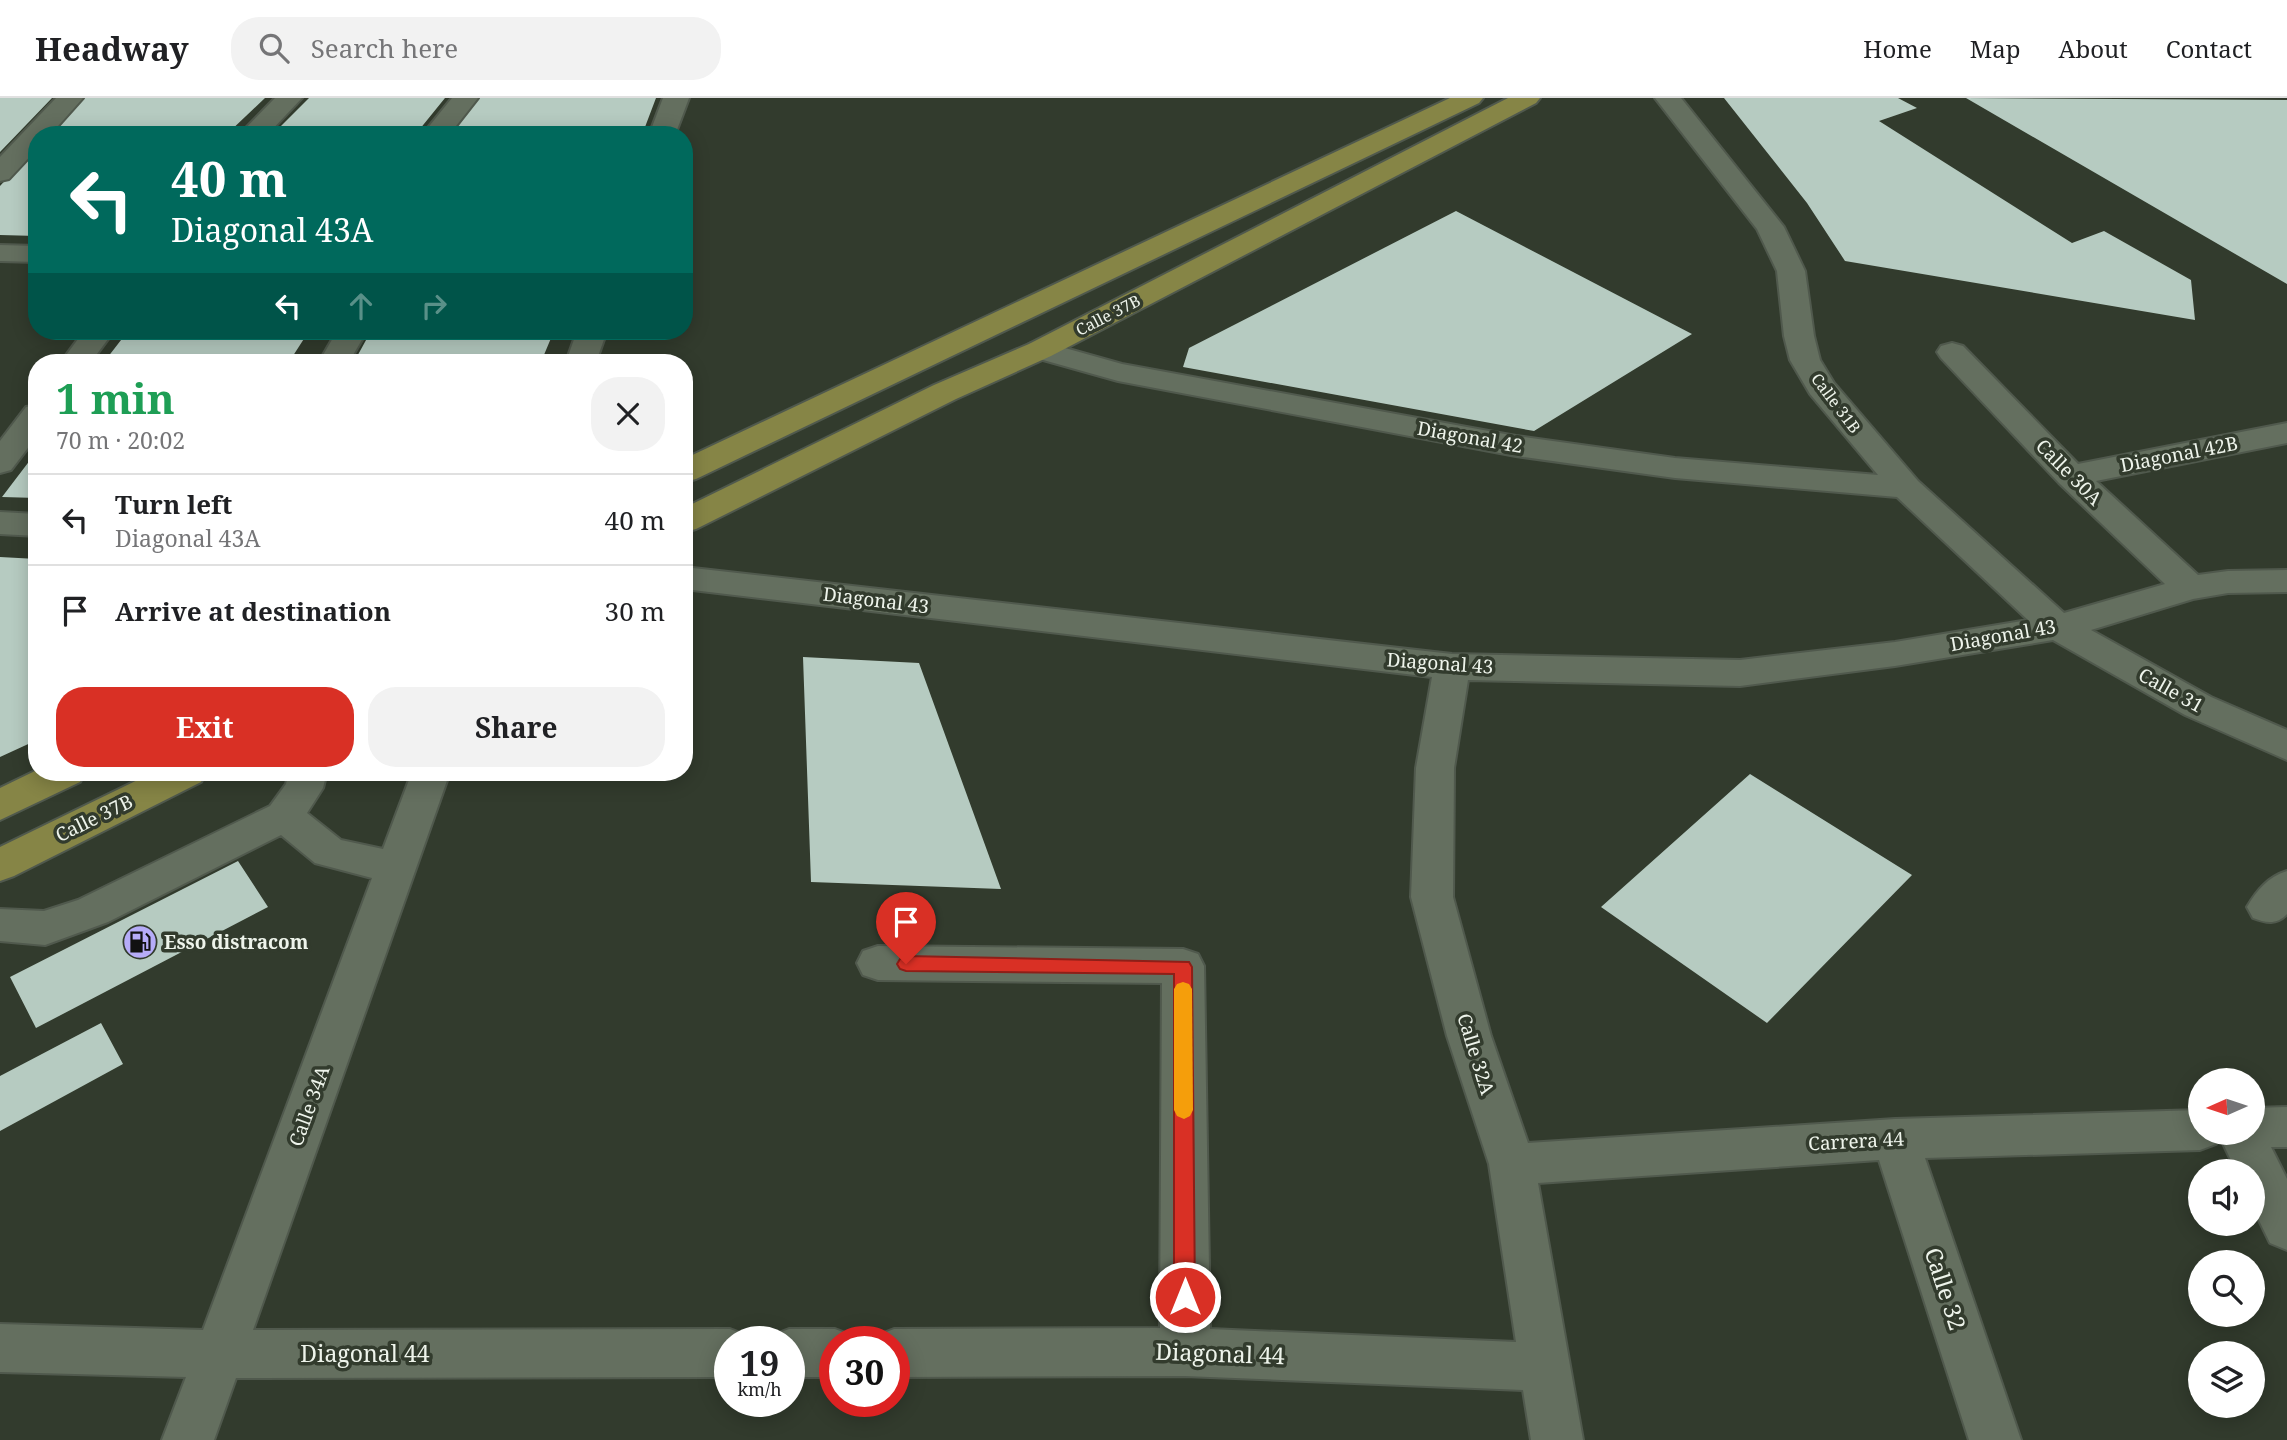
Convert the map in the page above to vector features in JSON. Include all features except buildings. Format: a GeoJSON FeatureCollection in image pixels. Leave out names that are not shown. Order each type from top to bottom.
{"type":"FeatureCollection","features":[{"type":"Feature","properties":{"kind":"main road"},"geometry":{"type":"LineString","coordinates":[[693,468],[1470,98]]}},
{"type":"Feature","properties":{"kind":"main road","name":"Calle 37B"},"geometry":{"type":"LineString","coordinates":[[693,517],[945,392],[1040,350],[1527,98]]}},
{"type":"Feature","properties":{"kind":"main road"},"geometry":{"type":"LineString","coordinates":[[0,805],[48,781]]}},
{"type":"Feature","properties":{"kind":"main road","name":"Calle 37B"},"geometry":{"type":"LineString","coordinates":[[0,864],[169,781]]}},
{"type":"Feature","properties":{"kind":"street"},"geometry":{"type":"LineString","coordinates":[[44,126],[70,98]]}},
{"type":"Feature","properties":{"kind":"street"},"geometry":{"type":"LineString","coordinates":[[261,126],[289,98]]}},
{"type":"Feature","properties":{"kind":"street"},"geometry":{"type":"LineString","coordinates":[[442,126],[465,98]]}},
{"type":"Feature","properties":{"kind":"street"},"geometry":{"type":"LineString","coordinates":[[665,126],[676,98]]}},
{"type":"Feature","properties":{"kind":"street","name":"Calle 31B"},"geometry":{"type":"LineString","coordinates":[[1668,98],[1770,228],[1791,271],[1799,336],[1805,360],[1821,387],[1906,488],[2058,627]]}},
{"type":"Feature","properties":{"kind":"street"},"geometry":{"type":"LineString","coordinates":[[0,173],[28,143]]}},
{"type":"Feature","properties":{"kind":"street"},"geometry":{"type":"LineString","coordinates":[[0,253],[28,254]]}},
{"type":"Feature","properties":{"kind":"street","name":"Diagonal 42"},"geometry":{"type":"LineString","coordinates":[[1040,350],[1118,372],[1516,446],[1675,468],[1906,488]]}},
{"type":"Feature","properties":{"kind":"street","name":"Calle 30A"},"geometry":{"type":"LineString","coordinates":[[1952,352],[2071,476],[2190,588]]}},
{"type":"Feature","properties":{"kind":"street"},"geometry":{"type":"LineString","coordinates":[[6,448],[28,425]]}},
{"type":"Feature","properties":{"kind":"street","name":"Diagonal 42B"},"geometry":{"type":"LineString","coordinates":[[2071,476],[2287,433]]}},
{"type":"Feature","properties":{"kind":"street"},"geometry":{"type":"LineString","coordinates":[[0,523],[28,525]]}},
{"type":"Feature","properties":{"kind":"street","name":"Diagonal 43"},"geometry":{"type":"LineString","coordinates":[[693,579],[1452,667],[1740,673],[1895,654],[2058,627],[2190,588],[2228,582],[2287,581]]}},
{"type":"Feature","properties":{"kind":"street","name":"Calle 31"},"geometry":{"type":"LineString","coordinates":[[2058,627],[2198,706],[2287,746]]}},
{"type":"Feature","properties":{"kind":"street","name":"Calle 32A"},"geometry":{"type":"LineString","coordinates":[[1452,667],[1435,768],[1432,897],[1469,1036],[1512,1164],[1557,1440]]}},
{"type":"Feature","properties":{"kind":"street"},"geometry":{"type":"LineString","coordinates":[[0,925],[46,928],[93,911],[284,817],[304,788],[306,781]]}},
{"type":"Feature","properties":{"kind":"street","name":"Calle 34A"},"geometry":{"type":"LineString","coordinates":[[188,1440],[428,781]]}},
{"type":"Feature","properties":{"kind":"street"},"geometry":{"type":"LineString","coordinates":[[284,817],[328,852],[396,868]]}},
{"type":"Feature","properties":{"kind":"street"},"geometry":{"type":"LineString","coordinates":[[878,963],[1183,967],[1185,1352]]}},
{"type":"Feature","properties":{"kind":"street"},"geometry":{"type":"LineString","coordinates":[[2265,1128],[2287,1127]]}},
{"type":"Feature","properties":{"kind":"street","name":"Carrera 44"},"geometry":{"type":"LineString","coordinates":[[1512,1164],[1895,1139],[2188,1130]]}},
{"type":"Feature","properties":{"kind":"street","name":"Calle 32"},"geometry":{"type":"LineString","coordinates":[[1895,1139],[1995,1440]]}},
{"type":"Feature","properties":{"kind":"street"},"geometry":{"type":"LineString","coordinates":[[2246,1145],[2287,1228]]}},
{"type":"Feature","properties":{"kind":"street","name":"Diagonal 44"},"geometry":{"type":"LineString","coordinates":[[0,1348],[219,1354],[714,1353]]}},
{"type":"Feature","properties":{"kind":"street","name":"Diagonal 44"},"geometry":{"type":"LineString","coordinates":[[910,1353],[1185,1352],[1545,1367]]}},
{"type":"Feature","properties":{"kind":"slow traffic"},"geometry":{"type":"LineString","coordinates":[[1183,989],[1184,1110]]}},
{"type":"Feature","properties":{"kind":"place","name":"Esso distracom"},"geometry":{"type":"Point","coordinates":[140,942]}},
{"type":"Feature","properties":{"kind":"route"},"geometry":{"type":"LineString","coordinates":[[906,964],[1183,967],[1185,1297]]}}]}
